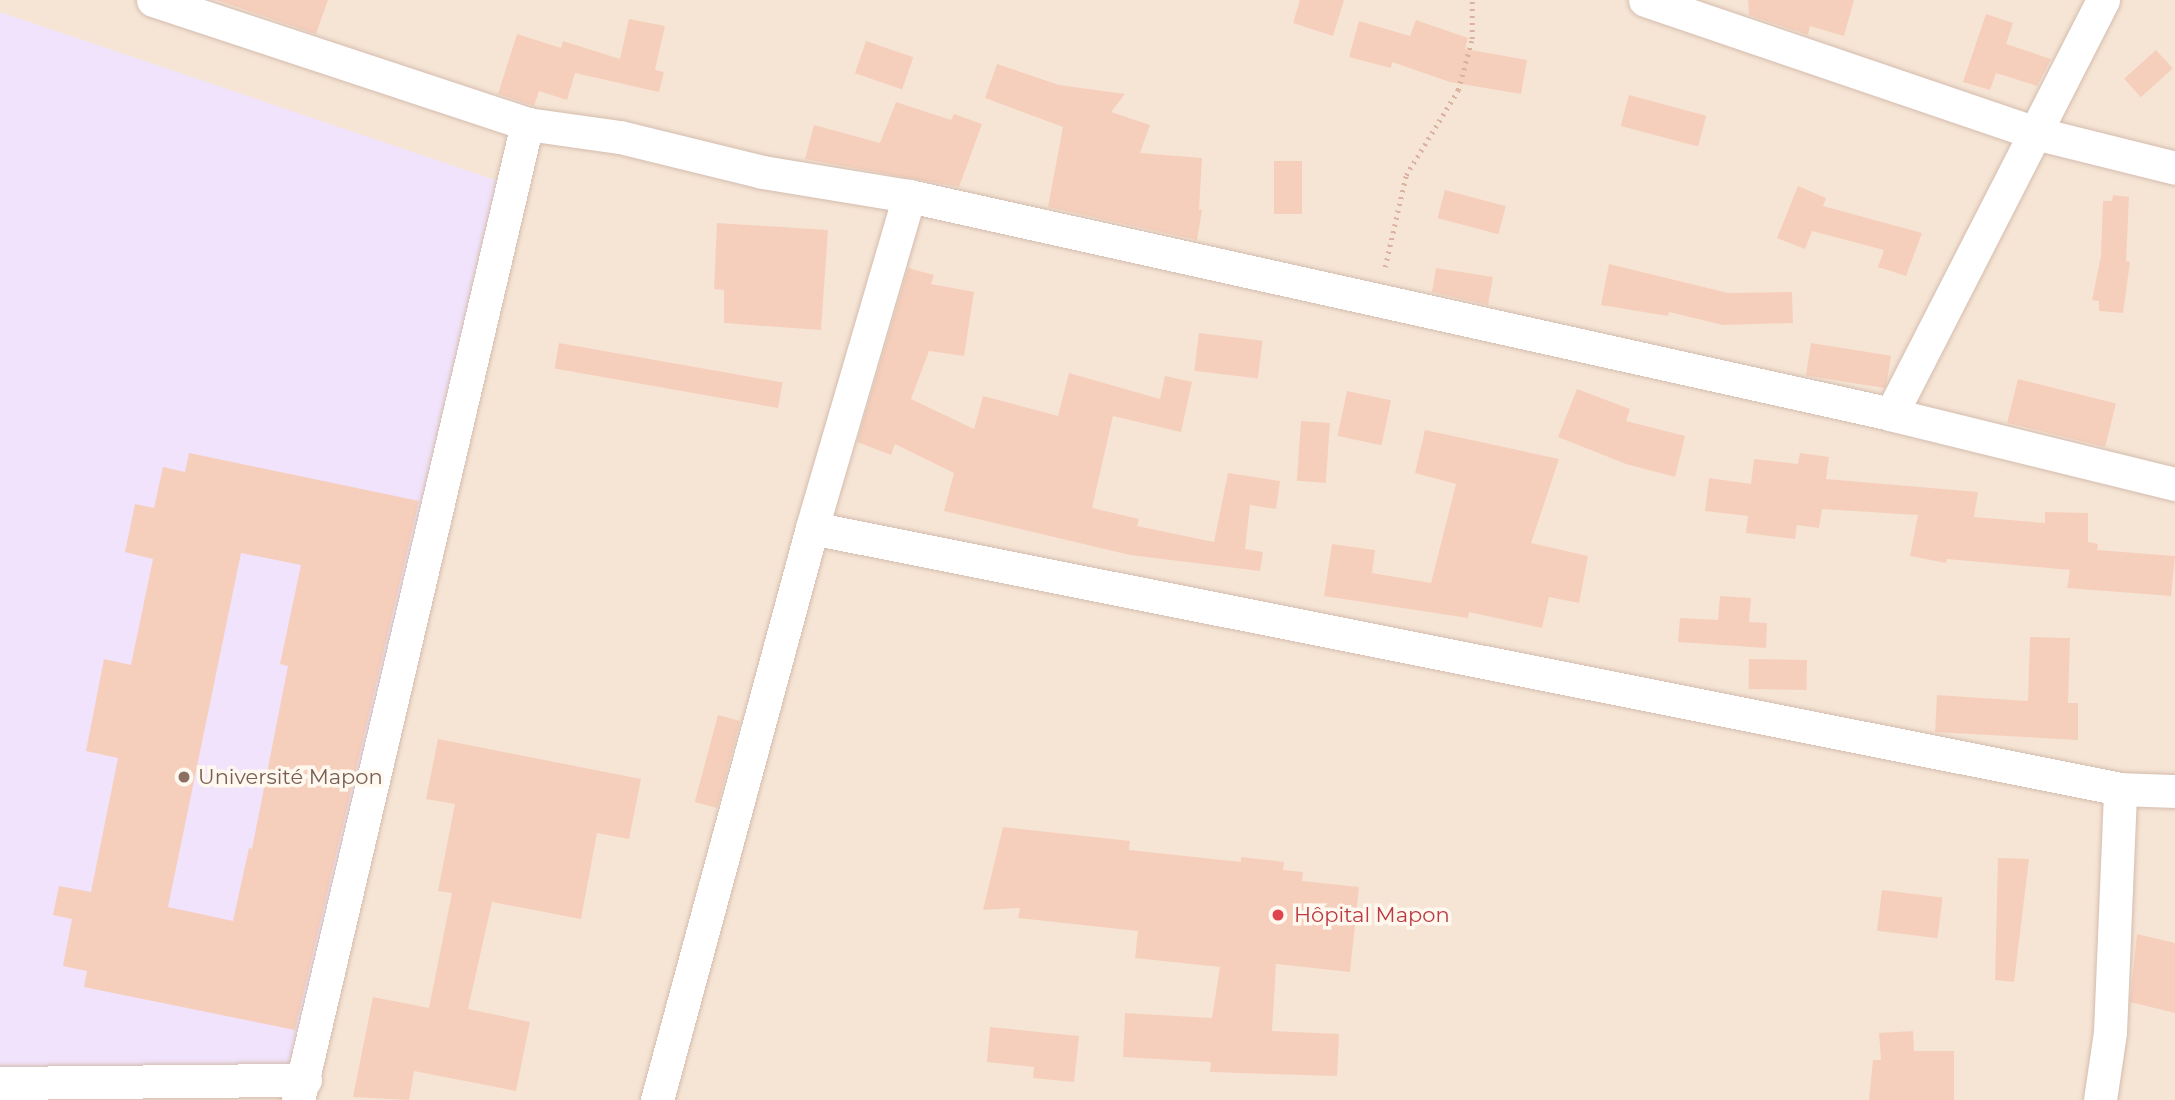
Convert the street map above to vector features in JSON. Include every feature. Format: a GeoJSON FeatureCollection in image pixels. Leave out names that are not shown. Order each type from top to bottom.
{"type":"FeatureCollection","features":[{"type":"Feature","properties":{"kind":"street"},"geometry":{"type":"LineString","coordinates":[[153,0],[527,124],[620,137],[762,172],[909,196],[1891,414],[2175,484]]}},
{"type":"Feature","properties":{"kind":"street"},"geometry":{"type":"LineString","coordinates":[[1644,0],[2035,133],[2175,168]]}},
{"type":"Feature","properties":{"kind":"street"},"geometry":{"type":"LineString","coordinates":[[1891,414],[2103,0]]}},
{"type":"Feature","properties":{"kind":"street"},"geometry":{"type":"LineString","coordinates":[[0,1083],[302,1090],[365,807],[527,124]]}},
{"type":"Feature","properties":{"kind":"street"},"geometry":{"type":"LineString","coordinates":[[657,1100],[812,528],[909,196]]}},
{"type":"Feature","properties":{"kind":"street"},"geometry":{"type":"LineString","coordinates":[[812,528],[2120,789],[2175,791]]}},
{"type":"Feature","properties":{"kind":"street"},"geometry":{"type":"LineString","coordinates":[[2100,1100],[2110,1032],[2120,789]]}},
{"type":"Feature","properties":{"kind":"path"},"geometry":{"type":"LineString","coordinates":[[1378,299],[1406,175],[1458,90],[1472,39],[1472,0]]}},
{"type":"Feature","properties":{"kind":"shaded area"},"geometry":{"type":"Polygon","coordinates":[[[0,0],[2175,0],[2175,1100],[0,1100],[0,0]]]}},
{"type":"Feature","properties":{"kind":"shaded area","name":"Université Mapon"},"geometry":{"type":"Polygon","coordinates":[[[0,12],[516,187],[297,1095],[0,1079],[0,12]]]}},
{"type":"Feature","properties":{"kind":"building"},"geometry":{"type":"Polygon","coordinates":[[[217,0],[328,0],[316,34],[217,0]]]}},
{"type":"Feature","properties":{"kind":"building"},"geometry":{"type":"Polygon","coordinates":[[[1300,0],[1344,0],[1333,36],[1293,23],[1300,0]]]}},
{"type":"Feature","properties":{"kind":"building"},"geometry":{"type":"Polygon","coordinates":[[[1748,0],[1854,0],[1844,36],[1810,26],[1808,35],[1749,15],[1748,0]]]}},
{"type":"Feature","properties":{"kind":"building"},"geometry":{"type":"Polygon","coordinates":[[[1986,14],[2013,23],[2006,44],[2051,59],[2037,86],[1996,73],[1990,90],[1963,82],[1986,14]]]}},
{"type":"Feature","properties":{"kind":"building"},"geometry":{"type":"Polygon","coordinates":[[[629,19],[665,26],[655,70],[664,72],[659,92],[575,73],[567,100],[539,91],[534,106],[498,94],[517,34],[561,48],[563,41],[620,59],[629,19]]]}},
{"type":"Feature","properties":{"kind":"building"},"geometry":{"type":"Polygon","coordinates":[[[1416,20],[1468,38],[1465,49],[1527,60],[1521,94],[1450,82],[1392,62],[1391,68],[1349,57],[1359,21],[1410,36],[1416,20]]]}},
{"type":"Feature","properties":{"kind":"building"},"geometry":{"type":"Polygon","coordinates":[[[866,41],[913,57],[902,89],[855,73],[866,41]]]}},
{"type":"Feature","properties":{"kind":"building"},"geometry":{"type":"Polygon","coordinates":[[[2156,50],[2173,69],[2141,97],[2124,79],[2156,50]]]}},
{"type":"Feature","properties":{"kind":"building"},"geometry":{"type":"Polygon","coordinates":[[[997,64],[1059,85],[1125,94],[1111,112],[1150,125],[1140,153],[1202,158],[1199,210],[1202,210],[1197,240],[1048,207],[1063,127],[985,98],[997,64]]]}},
{"type":"Feature","properties":{"kind":"building"},"geometry":{"type":"Polygon","coordinates":[[[1629,95],[1706,116],[1698,147],[1621,126],[1629,95]]]}},
{"type":"Feature","properties":{"kind":"building"},"geometry":{"type":"Polygon","coordinates":[[[896,102],[951,120],[954,114],[982,124],[959,187],[805,159],[814,125],[880,143],[896,102]]]}},
{"type":"Feature","properties":{"kind":"building"},"geometry":{"type":"Polygon","coordinates":[[[1274,161],[1302,161],[1302,214],[1274,214],[1274,161]]]}},
{"type":"Feature","properties":{"kind":"building"},"geometry":{"type":"Polygon","coordinates":[[[1798,186],[1826,198],[1823,206],[1922,233],[1906,276],[1878,267],[1884,250],[1812,231],[1805,249],[1777,238],[1798,186]]]}},
{"type":"Feature","properties":{"kind":"building"},"geometry":{"type":"Polygon","coordinates":[[[1445,190],[1506,206],[1498,234],[1437,218],[1445,190]]]}},
{"type":"Feature","properties":{"kind":"building"},"geometry":{"type":"Polygon","coordinates":[[[2113,195],[2129,197],[2126,261],[2130,262],[2123,313],[2099,311],[2099,301],[2092,300],[2101,256],[2103,201],[2112,201],[2113,195]]]}},
{"type":"Feature","properties":{"kind":"building"},"geometry":{"type":"Polygon","coordinates":[[[717,223],[828,230],[821,330],[724,323],[724,290],[714,289],[717,223]]]}},
{"type":"Feature","properties":{"kind":"building"},"geometry":{"type":"Polygon","coordinates":[[[1609,264],[1728,293],[1792,292],[1793,323],[1723,325],[1669,312],[1668,316],[1601,305],[1609,264]]]}},
{"type":"Feature","properties":{"kind":"building"},"geometry":{"type":"Polygon","coordinates":[[[908,268],[934,275],[931,284],[974,292],[964,356],[929,351],[911,399],[974,429],[983,396],[1058,416],[1069,373],[1160,399],[1165,376],[1192,382],[1181,432],[1113,416],[1092,508],[1139,519],[1137,526],[1214,542],[1228,473],[1280,481],[1276,509],[1250,505],[1245,549],[1263,552],[1260,571],[1130,555],[944,511],[954,473],[895,444],[891,455],[857,442],[908,268]]]}},
{"type":"Feature","properties":{"kind":"building"},"geometry":{"type":"Polygon","coordinates":[[[1436,268],[1493,277],[1488,305],[1432,292],[1436,268]]]}},
{"type":"Feature","properties":{"kind":"building"},"geometry":{"type":"Polygon","coordinates":[[[1199,333],[1263,341],[1258,379],[1194,371],[1199,333]]]}},
{"type":"Feature","properties":{"kind":"building"},"geometry":{"type":"Polygon","coordinates":[[[559,343],[783,382],[778,408],[554,369],[559,343]]]}},
{"type":"Feature","properties":{"kind":"building"},"geometry":{"type":"Polygon","coordinates":[[[1811,343],[1891,356],[1886,388],[1806,376],[1811,343]]]}},
{"type":"Feature","properties":{"kind":"building"},"geometry":{"type":"Polygon","coordinates":[[[2018,379],[2116,403],[2105,447],[2007,423],[2018,379]]]}},
{"type":"Feature","properties":{"kind":"building"},"geometry":{"type":"Polygon","coordinates":[[[1577,389],[1630,409],[1626,421],[1685,436],[1675,477],[1626,464],[1558,437],[1577,389]]]}},
{"type":"Feature","properties":{"kind":"building"},"geometry":{"type":"Polygon","coordinates":[[[1347,391],[1391,400],[1381,445],[1337,436],[1347,391]]]}},
{"type":"Feature","properties":{"kind":"building"},"geometry":{"type":"Polygon","coordinates":[[[1301,421],[1330,423],[1326,483],[1297,481],[1301,421]]]}},
{"type":"Feature","properties":{"kind":"building"},"geometry":{"type":"Polygon","coordinates":[[[1425,430],[1559,459],[1531,543],[1588,556],[1579,603],[1549,597],[1542,628],[1469,612],[1468,618],[1324,596],[1332,544],[1375,550],[1372,573],[1431,583],[1456,484],[1415,473],[1425,430]]]}},
{"type":"Feature","properties":{"kind":"building"},"geometry":{"type":"Polygon","coordinates":[[[189,453],[419,501],[295,1030],[84,987],[87,971],[63,966],[72,919],[53,915],[59,886],[91,892],[118,758],[86,751],[104,659],[131,665],[153,559],[125,552],[135,504],[154,508],[163,467],[185,472],[189,453]],[[241,553],[168,907],[233,921],[249,848],[252,849],[288,666],[280,664],[301,565],[241,553]]]}},
{"type":"Feature","properties":{"kind":"building"},"geometry":{"type":"Polygon","coordinates":[[[1800,453],[1829,457],[1826,479],[1978,492],[1974,517],[2045,523],[2045,512],[2088,513],[2088,542],[2098,544],[2097,550],[2175,556],[2171,596],[2067,588],[2070,570],[1947,559],[1946,563],[1910,556],[1918,515],[1822,509],[1819,528],[1797,525],[1795,539],[1746,533],[1748,516],[1705,511],[1709,478],[1751,484],[1754,459],[1798,464],[1800,453]]]}},
{"type":"Feature","properties":{"kind":"building"},"geometry":{"type":"Polygon","coordinates":[[[1720,596],[1751,598],[1749,622],[1767,623],[1766,648],[1678,642],[1680,618],[1718,620],[1720,596]]]}},
{"type":"Feature","properties":{"kind":"building"},"geometry":{"type":"Polygon","coordinates":[[[2030,637],[2070,638],[2068,703],[2078,703],[2078,740],[1935,732],[1937,695],[2028,701],[2030,637]]]}},
{"type":"Feature","properties":{"kind":"building"},"geometry":{"type":"Polygon","coordinates":[[[1749,659],[1807,660],[1806,690],[1748,689],[1749,659]]]}},
{"type":"Feature","properties":{"kind":"building"},"geometry":{"type":"Polygon","coordinates":[[[718,715],[740,721],[717,808],[695,802],[718,715]]]}},
{"type":"Feature","properties":{"kind":"building"},"geometry":{"type":"Polygon","coordinates":[[[438,739],[641,779],[629,839],[597,833],[581,919],[492,902],[468,1009],[530,1022],[516,1091],[414,1071],[409,1100],[353,1097],[373,997],[429,1008],[452,893],[438,891],[455,804],[426,799],[438,739]]]}},
{"type":"Feature","properties":{"kind":"building"},"geometry":{"type":"Polygon","coordinates":[[[1003,827],[1130,841],[1129,850],[1241,862],[1241,857],[1284,862],[1283,870],[1303,872],[1302,881],[1359,887],[1350,972],[1276,964],[1272,1031],[1339,1034],[1337,1076],[1210,1072],[1211,1062],[1123,1057],[1125,1013],[1212,1018],[1220,967],[1135,958],[1138,931],[1018,918],[1020,908],[983,910],[1003,827]]]}},
{"type":"Feature","properties":{"kind":"building"},"geometry":{"type":"Polygon","coordinates":[[[1998,858],[2029,859],[2014,982],[1995,980],[1998,858]]]}},
{"type":"Feature","properties":{"kind":"building"},"geometry":{"type":"Polygon","coordinates":[[[1882,890],[1943,897],[1938,938],[1877,931],[1882,890]]]}},
{"type":"Feature","properties":{"kind":"building"},"geometry":{"type":"Polygon","coordinates":[[[2137,934],[2175,943],[2175,1013],[2130,1002],[2137,934]]]}},
{"type":"Feature","properties":{"kind":"building"},"geometry":{"type":"Polygon","coordinates":[[[990,1027],[1079,1036],[1074,1082],[1033,1078],[1034,1067],[987,1062],[990,1027]]]}},
{"type":"Feature","properties":{"kind":"building"},"geometry":{"type":"Polygon","coordinates":[[[1913,1031],[1914,1051],[1954,1051],[1954,1100],[1869,1100],[1873,1060],[1881,1060],[1879,1033],[1913,1031]]]}},
{"type":"Feature","properties":{"kind":"place","name":"Université Mapon"},"geometry":{"type":"Point","coordinates":[184,777]}},
{"type":"Feature","properties":{"kind":"place","name":"Hôpital Mapon"},"geometry":{"type":"Point","coordinates":[1278,915]}}]}
